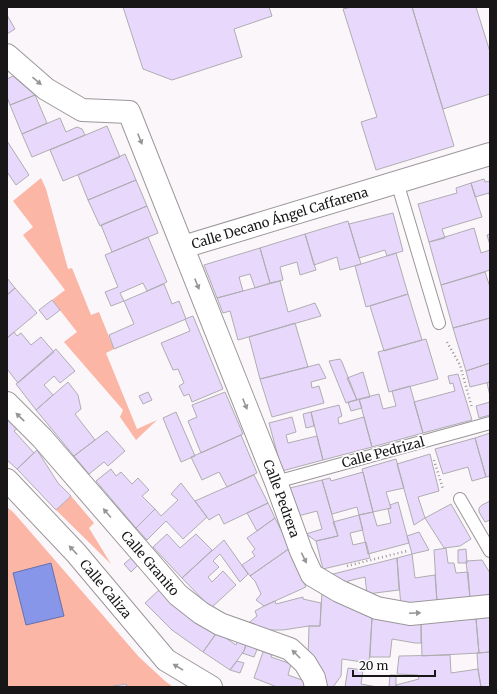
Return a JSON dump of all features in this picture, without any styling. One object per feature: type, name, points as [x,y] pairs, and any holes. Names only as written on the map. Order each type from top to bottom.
[{"type":"street","name":"Calle Decano Ángel Caffarena","points":[[7,55],[46,89],[82,110],[129,112],[183,247],[490,154]]},
{"type":"street","name":"Calle Pedrera","points":[[183,247],[276,482],[301,551],[312,575]]},
{"type":"street","name":"Calle Granito","points":[[7,403],[42,438],[178,595],[201,613],[220,624],[290,649],[305,663],[314,678],[316,687]]},
{"type":"street","name":"Calle Caliza","points":[[7,480],[76,553],[166,660],[211,687]]},
{"type":"street","points":[[312,575],[339,591],[378,608],[410,614],[490,606]]},
{"type":"lane","points":[[397,182],[439,323]]},
{"type":"lane","name":"Calle Pedrizal","points":[[276,482],[490,423]]},
{"type":"lane","points":[[460,499],[490,551]]},
{"type":"path","points":[[446,341],[460,365],[478,427]]},
{"type":"path","points":[[428,440],[443,490],[460,499]]},
{"type":"path","points":[[312,575],[407,550]]},
{"type":"shaded area","points":[[41,178],[46,189],[68,269],[72,268],[91,315],[99,312],[114,349],[106,353],[137,429],[157,420],[136,440],[120,417],[123,410],[64,342],[77,332],[52,300],[65,290],[23,235],[33,227],[13,201]]},
{"type":"shaded area","points":[[71,496],[94,523],[89,528],[111,564],[56,510]]},
{"type":"shaded area","points":[[7,507],[14,513],[139,657],[173,687],[127,687],[126,684],[108,687],[7,687]]},
{"type":"water","points":[[51,563],[64,616],[26,625],[13,573]]},
{"type":"building","points":[[123,7],[269,7],[272,16],[234,29],[242,57],[172,80],[143,69]]},
{"type":"building","points":[[352,7],[412,7],[454,146],[376,170],[361,122],[377,117],[343,9]]},
{"type":"building","points":[[412,7],[476,7],[490,52],[490,94],[443,109]]},
{"type":"building","points":[[7,15],[15,29],[7,34]]},
{"type":"building","points":[[13,76],[35,95],[10,105],[7,97],[7,79]]},
{"type":"building","points":[[35,95],[47,123],[22,134],[10,105]]},
{"type":"building","points":[[60,118],[66,132],[77,127],[82,129],[85,135],[32,157],[22,134]]},
{"type":"building","points":[[107,126],[120,157],[63,181],[50,150]]},
{"type":"building","points":[[7,141],[29,175],[16,185],[7,172]]},
{"type":"building","points":[[125,154],[136,180],[88,200],[78,175]]},
{"type":"building","points":[[484,179],[485,182],[490,181],[490,198],[489,193],[475,197],[471,183]]},
{"type":"building","points":[[136,180],[147,206],[100,226],[88,200]]},
{"type":"building","points":[[471,183],[482,217],[442,229],[445,238],[429,242],[418,204],[457,193],[456,188]]},
{"type":"building","points":[[147,206],[158,233],[112,252],[101,225]]},
{"type":"building","points":[[393,213],[403,251],[387,256],[385,250],[359,258],[349,224]]},
{"type":"building","points":[[348,221],[361,264],[340,270],[337,257],[314,265],[305,234]]},
{"type":"building","points":[[474,228],[481,253],[490,250],[490,270],[441,285],[429,242]]},
{"type":"building","points":[[305,234],[316,270],[300,275],[297,262],[280,267],[283,280],[270,283],[260,248]]},
{"type":"building","points":[[490,234],[490,245],[487,235]]},
{"type":"building","points":[[148,237],[167,282],[147,291],[143,283],[120,293],[124,301],[111,306],[105,292],[118,287],[105,255]]},
{"type":"building","points":[[260,248],[270,283],[255,288],[250,274],[239,277],[243,291],[217,298],[204,265]]},
{"type":"building","points":[[396,253],[408,294],[366,307],[355,266]]},
{"type":"building","points":[[485,272],[490,287],[490,318],[453,328],[441,285]]},
{"type":"building","points":[[7,278],[15,288],[7,295]]},
{"type":"building","points":[[280,281],[288,312],[315,303],[321,316],[238,340],[230,311],[223,313],[217,298]]},
{"type":"building","points":[[164,284],[172,304],[179,301],[186,319],[114,349],[109,335],[134,324],[124,301]]},
{"type":"building","points":[[15,288],[37,313],[7,338],[7,295]]},
{"type":"building","points":[[408,294],[422,340],[384,351],[370,306]]},
{"type":"building","points":[[52,300],[60,310],[47,320],[39,310]]},
{"type":"building","points":[[193,316],[223,389],[192,402],[189,394],[184,396],[179,386],[184,383],[178,369],[173,370],[161,343],[190,331],[185,319]]},
{"type":"building","points":[[490,318],[490,363],[466,371],[453,328]]},
{"type":"building","points":[[295,323],[308,367],[260,379],[249,337]]},
{"type":"building","points":[[14,332],[17,336],[21,333],[31,345],[41,337],[54,352],[18,383],[7,369],[7,338]]},
{"type":"building","points":[[426,339],[438,379],[389,392],[378,352]]},
{"type":"building","points":[[56,349],[75,371],[60,383],[54,376],[44,385],[53,395],[36,410],[16,384]]},
{"type":"building","points":[[340,359],[357,400],[346,403],[329,361]]},
{"type":"building","points":[[490,363],[490,382],[470,387],[466,371]]},
{"type":"building","points":[[319,364],[326,378],[311,382],[312,388],[319,386],[324,403],[272,417],[260,379]]},
{"type":"building","points":[[363,372],[370,397],[357,400],[347,378]]},
{"type":"building","points":[[458,374],[472,420],[423,433],[414,402],[455,391],[453,383],[450,384],[448,376]]},
{"type":"building","points":[[68,382],[78,395],[81,409],[75,414],[95,440],[74,456],[36,410]]},
{"type":"building","points":[[490,382],[490,396],[487,383]]},
{"type":"building","points":[[410,386],[423,433],[372,447],[359,399],[379,394],[383,409],[396,406],[392,391]]},
{"type":"building","points":[[148,392],[152,400],[143,404],[139,396]]},
{"type":"building","points":[[225,392],[243,434],[201,453],[188,421],[197,417],[192,405]]},
{"type":"building","points":[[359,399],[362,408],[351,411],[348,402]]},
{"type":"building","points":[[490,402],[490,415],[479,418],[476,406]]},
{"type":"building","points":[[339,405],[342,416],[338,418],[339,424],[364,417],[372,447],[323,460],[311,412]]},
{"type":"building","points":[[176,412],[195,456],[181,462],[163,418]]},
{"type":"building","points":[[311,412],[314,426],[306,428],[303,414]]},
{"type":"building","points":[[7,417],[18,428],[14,431],[34,453],[17,469],[7,460]]},
{"type":"building","points":[[292,417],[296,432],[286,435],[288,443],[317,436],[323,460],[282,471],[269,423]]},
{"type":"building","points":[[107,431],[125,451],[108,466],[104,462],[89,474],[74,456]]},
{"type":"building","points":[[490,433],[490,476],[486,477],[475,438]]},
{"type":"building","points":[[241,435],[257,473],[227,487],[219,472],[202,480],[191,457]]},
{"type":"building","points":[[475,438],[486,477],[472,481],[468,467],[443,474],[435,449]]},
{"type":"building","points":[[37,450],[58,483],[71,496],[56,510],[17,469]]},
{"type":"building","points":[[430,454],[439,491],[418,497],[425,518],[414,525],[397,464]]},
{"type":"building","points":[[396,459],[404,488],[386,492],[391,508],[373,512],[362,469]]},
{"type":"building","points":[[111,469],[116,476],[121,472],[132,484],[138,478],[149,490],[142,496],[155,509],[136,528],[96,481]]},
{"type":"building","points":[[363,472],[373,512],[359,515],[357,507],[332,514],[322,480],[330,478],[331,481]]},
{"type":"building","points":[[254,475],[268,503],[224,524],[219,514],[209,520],[195,501]]},
{"type":"building","points":[[322,480],[338,536],[316,541],[306,534],[322,529],[317,511],[298,516],[290,488]]},
{"type":"building","points":[[181,483],[207,517],[183,539],[166,521],[147,540],[136,528],[155,509],[161,516],[178,500],[171,494]]},
{"type":"building","points":[[490,501],[490,520],[485,522],[479,512],[479,508]]},
{"type":"building","points":[[398,502],[409,543],[368,554],[359,515],[373,512],[377,526],[391,523],[388,509],[391,508],[390,505]]},
{"type":"building","points":[[268,503],[275,518],[257,531],[247,513]]},
{"type":"building","points":[[451,504],[471,539],[460,546],[444,548],[425,518]]},
{"type":"building","points":[[359,515],[363,530],[350,533],[353,545],[366,542],[370,558],[323,569],[316,541],[338,536],[333,522]]},
{"type":"building","points":[[275,518],[290,548],[250,576],[242,565],[255,556],[252,552],[255,549],[247,538]]},
{"type":"building","points":[[419,532],[429,550],[412,554],[407,536]]},
{"type":"building","points":[[167,534],[180,548],[196,534],[212,550],[182,578],[153,547]]},
{"type":"building","points":[[224,540],[248,574],[240,582],[220,554],[213,561],[219,567],[208,577],[212,582],[223,571],[236,585],[211,608],[182,578]]},
{"type":"building","points":[[290,548],[306,587],[264,606],[256,600],[261,594],[255,581],[250,576]]},
{"type":"building","points":[[446,548],[448,563],[454,563],[456,573],[468,572],[470,598],[437,602],[434,550]]},
{"type":"building","points":[[466,549],[467,563],[458,563],[458,550]]},
{"type":"building","points":[[412,554],[415,578],[435,575],[437,602],[401,607],[397,558]]},
{"type":"building","points":[[131,558],[138,565],[131,572],[124,564]]},
{"type":"building","points":[[397,558],[399,590],[367,594],[365,577],[348,581],[349,587],[332,581],[333,574]]},
{"type":"building","points":[[482,560],[490,573],[490,595],[470,598],[466,561]]},
{"type":"building","points":[[160,589],[216,634],[203,652],[172,630],[145,603]]},
{"type":"building","points":[[322,592],[372,618],[369,663],[342,659],[341,676],[333,687],[326,687],[308,659],[309,626],[320,626]]},
{"type":"building","points":[[303,597],[303,599],[321,603],[320,626],[283,630],[260,630],[245,626],[257,616],[255,611],[264,606],[275,601],[276,604]]},
{"type":"building","points":[[490,617],[490,652],[479,653],[476,619]]},
{"type":"building","points":[[372,618],[415,623],[421,622],[421,643],[392,639],[390,657],[370,657]]},
{"type":"building","points":[[476,619],[479,653],[422,656],[421,622]]},
{"type":"building","points":[[217,632],[236,645],[238,640],[246,644],[244,651],[230,670],[203,652]]},
{"type":"building","points":[[246,644],[258,647],[254,657],[242,653]]},
{"type":"building","points":[[264,649],[273,652],[271,657],[291,664],[288,675],[305,681],[303,687],[277,687],[254,678]]},
{"type":"building","points":[[490,652],[490,687],[481,687],[477,653]]},
{"type":"building","points":[[450,655],[451,673],[478,669],[481,687],[396,687],[396,685],[419,679],[418,675],[397,674],[399,656]]},
{"type":"building","points":[[237,661],[244,663],[240,673],[230,670]]},
{"type":"building","points":[[348,668],[363,670],[361,684],[377,687],[345,687]]},
{"type":"building","points":[[390,675],[396,675],[396,687],[389,687]]},
{"type":"building","points":[[126,684],[127,687],[108,687]]}]
